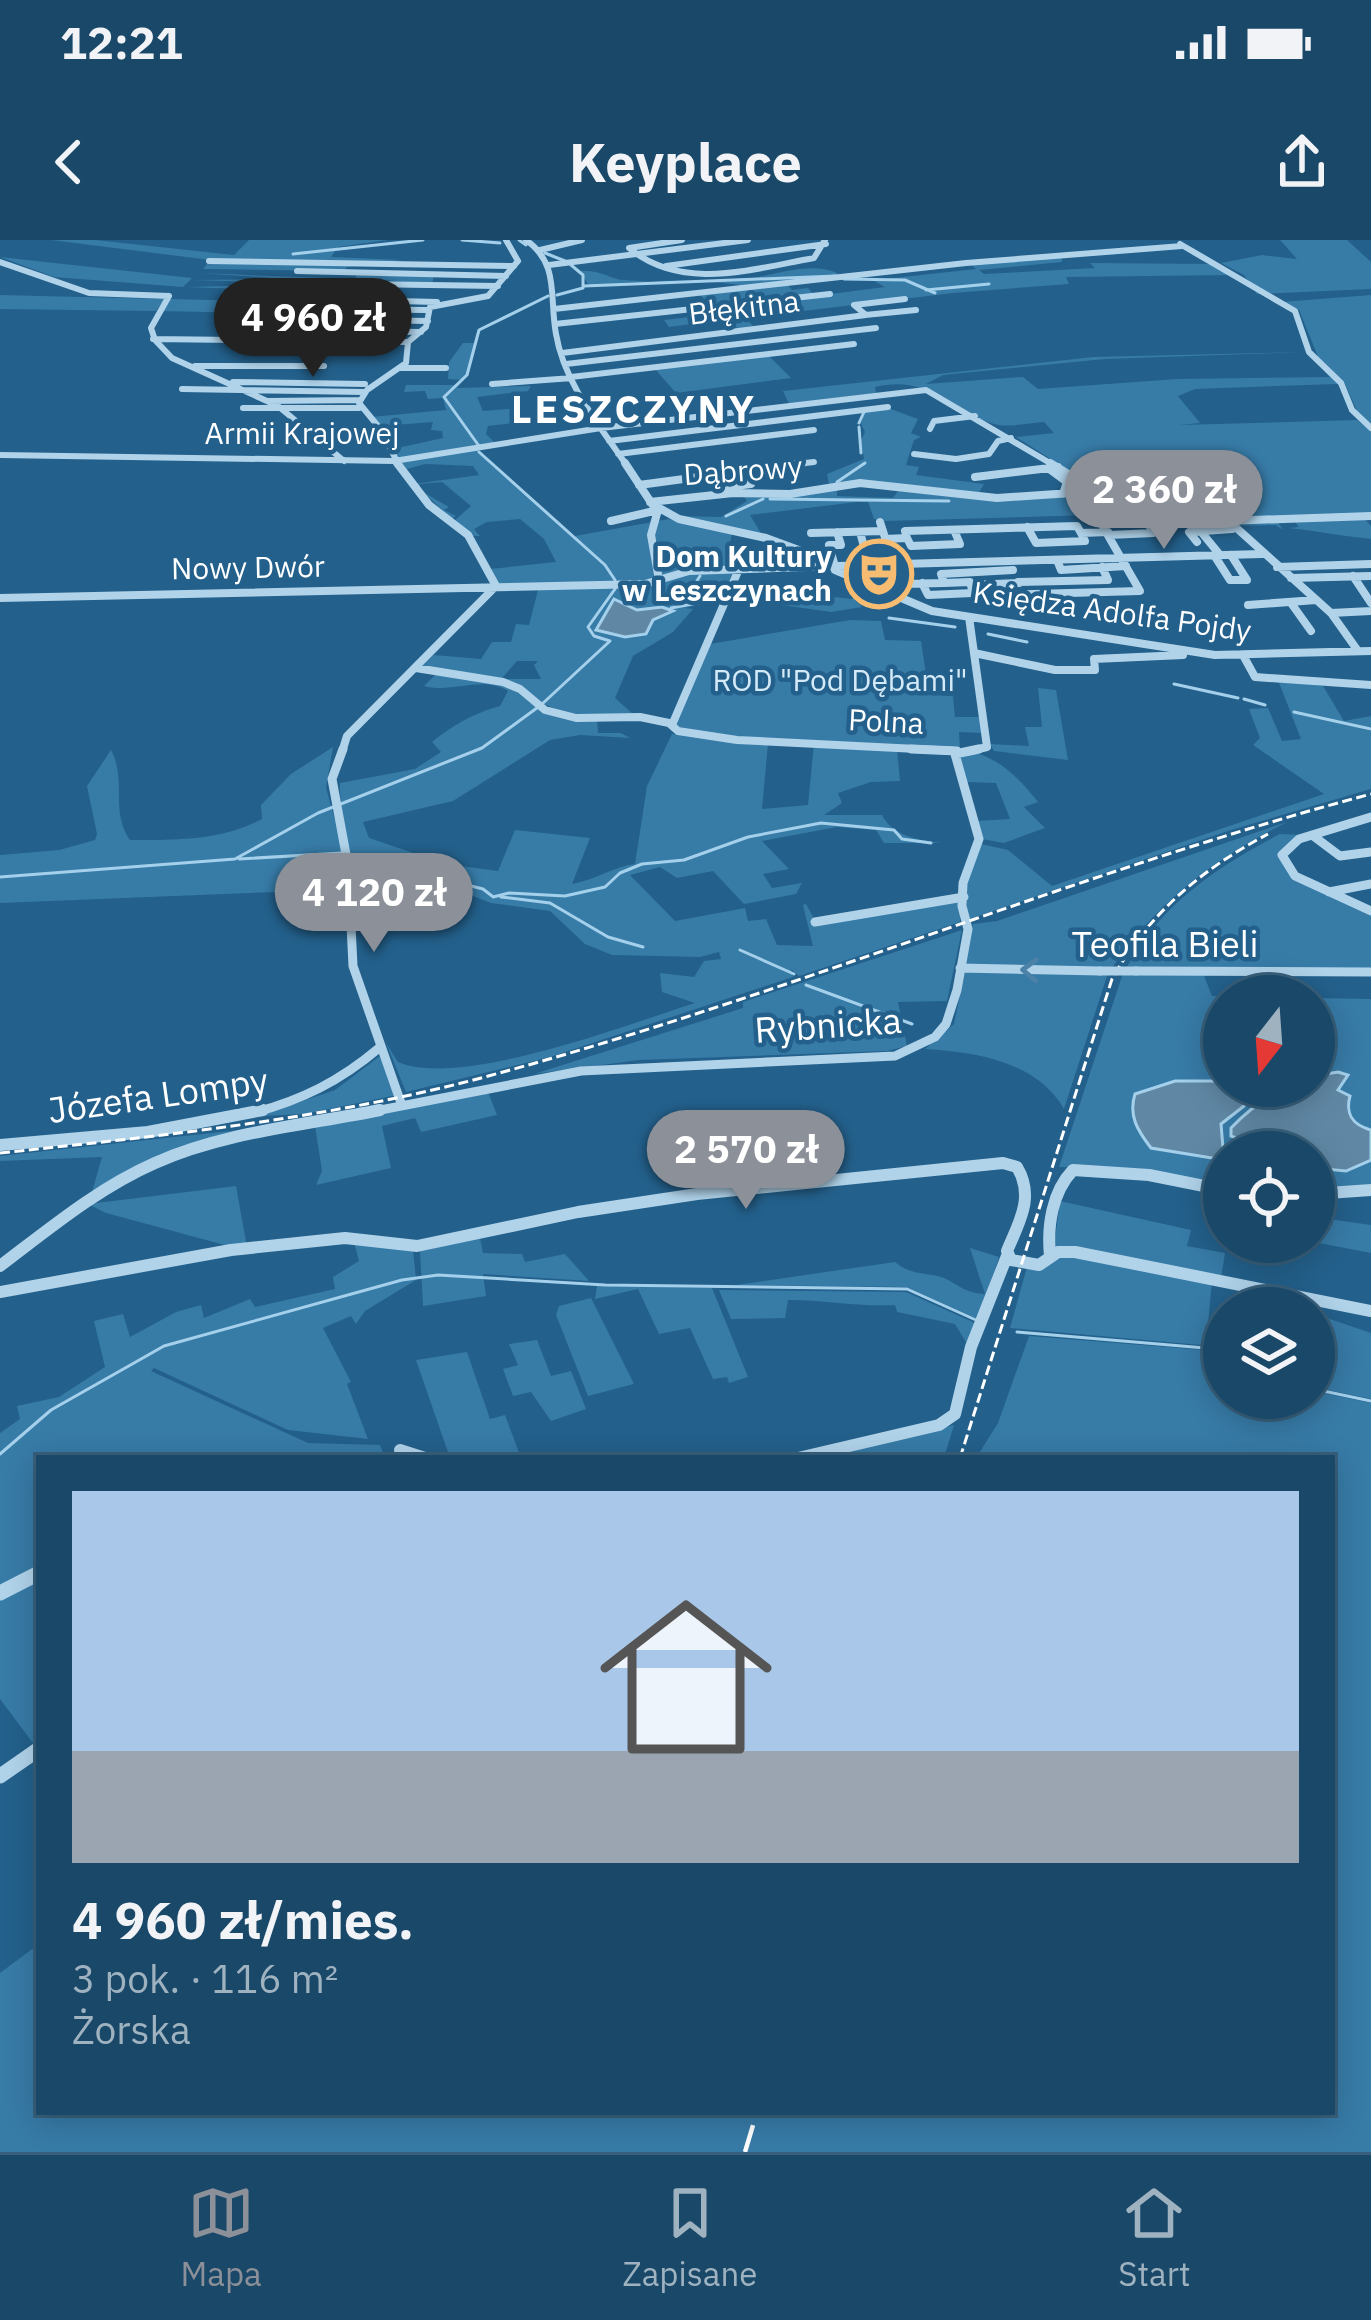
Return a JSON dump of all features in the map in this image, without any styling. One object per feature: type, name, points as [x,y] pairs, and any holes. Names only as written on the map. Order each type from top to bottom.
[{"type":"street","points":[[506,240],[516,264]]},
{"type":"street","name":"Księdza Adolfa Pojdy","points":[[526,240],[549,265],[555,324],[572,377],[609,441],[658,510],[684,521],[750,534],[852,572],[900,600],[969,617],[1244,657],[1371,651]]},
{"type":"street","points":[[540,250],[582,240]]},
{"type":"street","points":[[682,240],[629,248],[651,268],[706,274],[814,258],[825,242]]},
{"type":"street","points":[[549,265],[750,240],[784,262]]},
{"type":"street","points":[[1170,240],[1242,278],[1251,291],[1295,311],[1309,352],[1341,383],[1352,410],[1371,428]]},
{"type":"street","points":[[651,268],[825,242]]},
{"type":"street","points":[[554,309],[966,262],[1182,245]]},
{"type":"street","points":[[342,257],[516,264]]},
{"type":"street","points":[[208,260],[516,264]]},
{"type":"street","points":[[0,262],[89,293],[169,296],[151,328],[153,339],[187,366],[231,382],[280,409],[302,424],[320,447],[346,462]]},
{"type":"street","points":[[358,300],[440,302],[485,297],[516,264]]},
{"type":"street","points":[[297,271],[506,276]]},
{"type":"street","points":[[360,284],[498,286]]},
{"type":"street","points":[[555,324],[830,293]]},
{"type":"street","name":"Błękitna","points":[[865,315],[854,305],[905,299]]},
{"type":"street","points":[[311,309],[428,310],[440,302]]},
{"type":"street","points":[[153,339],[410,340],[421,332],[428,310]]},
{"type":"street","points":[[865,315],[916,310]]},
{"type":"street","name":"Błękitna","points":[[562,353],[865,315]]},
{"type":"street","points":[[308,319],[428,320]]},
{"type":"street","points":[[566,364],[876,328]]},
{"type":"street","points":[[284,330],[421,332]]},
{"type":"street","points":[[325,337],[410,340]]},
{"type":"street","points":[[359,404],[364,392],[406,361],[410,340]]},
{"type":"street","points":[[492,384],[854,344]]},
{"type":"street","points":[[187,366],[324,366]]},
{"type":"street","points":[[398,368],[446,368]]},
{"type":"street","points":[[231,382],[374,385]]},
{"type":"street","points":[[182,389],[364,392]]},
{"type":"street","name":"Armii Krajowej","points":[[0,455],[394,461],[601,428],[923,389],[975,416]]},
{"type":"street","points":[[267,401],[359,404],[382,431],[394,461],[429,506],[468,535],[496,586]]},
{"type":"street","points":[[243,408],[359,404]]},
{"type":"street","points":[[609,441],[888,407]]},
{"type":"street","points":[[930,429],[934,422],[975,416],[1085,492],[1140,591],[997,596]]},
{"type":"street","points":[[618,454],[814,430]]},
{"type":"street","points":[[914,454],[956,459],[989,454],[998,441],[1011,438]]},
{"type":"street","points":[[639,485],[814,462]]},
{"type":"street","points":[[980,497],[987,483],[976,477],[1000,468],[1053,468],[1067,482],[1063,494]]},
{"type":"street","name":"Dąbrowy","points":[[648,499],[860,483],[980,497],[1085,492]]},
{"type":"street","points":[[648,499],[752,484]]},
{"type":"street","points":[[1192,488],[1223,521],[1331,613],[1358,651]]},
{"type":"street","points":[[611,521],[658,510],[651,535],[659,580]]},
{"type":"street","points":[[1099,515],[1212,510]]},
{"type":"street","points":[[1185,512],[1204,532],[1230,580],[1247,580],[1231,555]]},
{"type":"street","points":[[1081,533],[1153,533],[1143,514]]},
{"type":"street","points":[[1123,515],[1140,546]]},
{"type":"street","points":[[1223,521],[1369,516]]},
{"type":"street","points":[[954,530],[960,544],[910,546],[905,530],[954,530],[1028,527],[1077,526],[1085,541],[1036,543],[1028,527]]},
{"type":"street","points":[[1197,542],[1189,532],[1232,529]]},
{"type":"street","points":[[811,533],[883,530],[907,538]]},
{"type":"street","points":[[883,530],[900,584],[900,600]]},
{"type":"street","points":[[826,565],[830,545],[841,545],[837,532]]},
{"type":"street","points":[[860,532],[866,554],[890,553]]},
{"type":"street","points":[[944,583],[941,574],[1057,560],[1124,562],[1262,554]]},
{"type":"street","points":[[1057,560],[1061,570],[1124,562]]},
{"type":"street","points":[[1277,567],[1371,564]]},
{"type":"street","points":[[400,1103],[351,956],[346,854],[332,779],[344,739],[496,586],[645,584],[670,573],[826,565],[1011,566]]},
{"type":"street","points":[[852,572],[869,565]]},
{"type":"street","points":[[1011,566],[1024,594]]},
{"type":"street","points":[[900,584],[1108,580],[1102,567]]},
{"type":"street","points":[[672,725],[739,569]]},
{"type":"street","points":[[1331,613],[1371,607],[1353,576]]},
{"type":"street","points":[[1291,578],[1371,576]]},
{"type":"street","points":[[922,583],[928,596],[973,593],[971,585]]},
{"type":"street","name":"Nowy Dwór","points":[[0,598],[496,586]]},
{"type":"street","points":[[1248,605],[1316,600]]},
{"type":"street","points":[[1291,603],[1311,631]]},
{"type":"street","points":[[957,751],[987,747],[969,617]]},
{"type":"street","points":[[974,653],[1055,670],[1095,670],[1094,659],[1198,652]]},
{"type":"street","points":[[1244,657],[1255,677],[1371,685]]},
{"type":"street","name":"Polna","points":[[416,668],[503,682],[540,706],[576,718],[634,716],[672,725],[678,731],[737,740],[957,751]]},
{"type":"street","name":"Rybnicka","points":[[0,1266],[91,1195],[178,1154],[400,1103],[617,1067],[909,1053],[923,1048],[950,1020],[968,929],[963,918],[964,867],[979,836],[957,751]]},
{"type":"street","points":[[1371,817],[1292,843],[1282,857],[1292,874],[1371,911]]},
{"type":"street","points":[[1312,835],[1338,855],[1371,852]]},
{"type":"street","points":[[1329,892],[1371,884]]},
{"type":"street","points":[[815,922],[964,897]]},
{"type":"street","name":"Teofila Bieli","points":[[960,968],[1371,972]]},
{"type":"street","name":"Józefa Lompy","points":[[0,1145],[263,1112],[333,1087],[379,1048]]},
{"type":"street","points":[[0,1292],[231,1250],[345,1238],[390,1246],[440,1243],[578,1212],[697,1195],[1004,1163],[1017,1167],[1027,1181],[1026,1204],[1009,1258],[970,1347],[955,1414],[939,1425],[811,1455]]},
{"type":"street","points":[[1050,1256],[1048,1244],[1060,1185],[1073,1170],[1117,1171],[1203,1186]]},
{"type":"street","points":[[1335,1193],[1371,1190]]},
{"type":"street","points":[[1009,1258],[1039,1264],[1050,1256],[1075,1252],[1371,1311]]},
{"type":"street","points":[[400,1450],[416,1455]]},
{"type":"street","points":[[0,1593],[36,1575]]},
{"type":"street","points":[[0,1776],[36,1751]]},
{"type":"green space","points":[[51,240],[234,255],[249,240],[388,240],[338,247],[331,257],[402,260],[344,271],[203,269],[210,260]]},
{"type":"green space","points":[[1280,240],[1347,240],[1371,262],[1371,289],[1257,294],[1244,275],[1221,263],[1262,255],[1297,259]]},
{"type":"green space","points":[[1061,256],[1062,262],[979,270],[984,274],[1095,268],[1090,263],[1215,264],[1234,275],[1066,277],[1069,284],[746,318],[753,326],[738,329],[730,319],[669,327],[664,320],[782,303],[781,299],[699,308],[693,302],[705,300],[699,294],[750,287],[700,281],[806,269],[842,276],[786,283],[792,290],[808,288],[815,296],[885,287],[874,281],[884,279],[976,269],[970,263]]},
{"type":"green space","points":[[0,257],[192,278],[183,287],[54,277]]},
{"type":"green space","points":[[580,271],[624,280],[650,281],[589,286]]},
{"type":"green space","points":[[199,273],[354,279],[359,273],[434,275],[432,285],[382,280],[333,283],[326,292],[186,287],[312,284],[193,280],[287,279]]},
{"type":"green space","points":[[0,295],[165,299],[156,311],[0,309]]},
{"type":"green space","points":[[1371,295],[1371,426],[1357,411],[1345,384],[1319,359],[1299,310],[1281,302]]},
{"type":"green space","points":[[168,299],[305,302],[303,306],[309,308],[308,314],[160,311]]},
{"type":"green space","points":[[463,343],[476,343],[476,347],[465,379],[457,388],[531,386],[528,391],[477,397],[483,411],[520,408],[525,422],[488,426],[486,434],[495,443],[396,459],[393,449],[443,438],[442,431],[431,430],[433,422],[381,426],[371,417],[446,410],[443,398],[428,399],[425,391],[404,392],[406,385],[456,385],[461,380],[448,379],[449,362]]},
{"type":"green space","points":[[1306,352],[1105,359],[943,375],[926,384],[1023,377],[1038,389],[1177,379],[1334,377],[1337,384],[1195,389],[1178,396],[1200,423],[1179,425],[1357,420],[1371,431],[1371,516],[1363,517],[1371,526],[1371,539],[1289,528],[1299,527],[1295,522],[1277,521],[1283,530],[1276,525],[1238,526],[1234,523],[1242,519],[1200,470],[1178,472],[1190,489],[1128,492],[1141,512],[1102,513],[1082,479],[1016,437],[1054,433],[1044,422],[994,424],[910,385],[789,404],[783,391],[1093,357]]},
{"type":"green space","points":[[767,354],[791,378],[676,393],[654,368]]},
{"type":"green space","points":[[888,408],[918,419],[911,433],[921,437],[914,440],[906,465],[919,467],[916,475],[984,484],[977,496],[861,481],[837,488],[837,496],[893,498],[900,488],[980,498],[1078,495],[1091,515],[885,521],[874,519],[868,502],[857,502],[750,515],[762,535],[677,516],[721,517],[747,501],[741,493],[830,489],[827,474],[864,459],[861,424],[865,411]]},
{"type":"green space","points":[[478,449],[578,542],[575,536],[669,519],[732,533],[730,544],[754,549],[755,555],[738,555],[740,562],[804,565],[740,564],[726,597],[685,608],[693,609],[673,632],[633,656],[615,698],[633,714],[563,712],[502,679],[541,679],[534,665],[538,661],[517,661],[502,678],[421,667],[434,655],[481,659],[492,642],[511,642],[516,624],[529,625],[539,586],[499,585],[490,569],[556,562],[544,539],[520,519],[487,522],[474,529],[480,536],[472,536],[454,521],[471,506],[442,482],[419,484],[421,490],[414,484],[479,475],[473,466],[425,464],[404,470],[401,462]]},
{"type":"green space","points":[[423,492],[449,507],[444,510],[456,516],[452,519]]},
{"type":"green space","points":[[735,586],[852,599],[856,589],[865,594],[855,600],[862,607],[831,612],[732,598]]},
{"type":"green space","name":"ROD \"Pod Dębami\"","points":[[850,620],[881,621],[885,640],[921,641],[929,695],[953,696],[955,717],[981,717],[983,733],[959,732],[960,749],[736,738],[675,726],[710,644]]},
{"type":"green space","points":[[439,671],[512,687],[544,711],[597,720],[598,733],[630,738],[580,735],[550,740],[453,801],[363,822],[369,838],[446,864],[498,871],[515,830],[590,838],[572,884],[635,864],[647,786],[672,734],[768,744],[762,809],[808,805],[814,744],[897,748],[900,781],[871,782],[838,793],[842,803],[824,815],[882,815],[899,832],[941,843],[884,843],[876,830],[837,827],[762,841],[789,869],[763,874],[772,888],[802,883],[796,894],[744,904],[713,871],[677,878],[660,867],[630,875],[675,921],[745,908],[748,921],[766,919],[777,945],[813,946],[806,904],[816,922],[960,899],[960,922],[799,976],[791,969],[793,977],[550,1057],[406,1092],[386,1043],[398,1062],[426,1068],[501,1061],[545,1050],[695,1003],[662,992],[660,973],[694,977],[704,961],[721,959],[719,952],[700,957],[612,955],[585,944],[550,911],[491,903],[450,887],[367,870],[357,870],[355,876],[340,783],[415,769],[441,752],[432,742],[464,720],[500,706],[508,691],[477,684],[424,686]]},
{"type":"green space","points":[[1278,680],[1323,686],[1344,721],[1371,716],[1371,728],[1322,718],[1371,731],[1371,789],[1231,830],[967,920],[967,867],[981,844],[1008,850],[1052,886],[1324,794],[1253,745],[1260,738],[1249,709],[1268,708],[1282,741],[1301,739]]},
{"type":"green space","points":[[1038,688],[1056,690],[1068,760],[994,751],[990,744],[1029,746],[1025,727],[1042,727]]},
{"type":"green space","points":[[333,747],[326,788],[341,841],[348,910],[341,915],[336,868],[275,892],[0,903],[0,855],[59,850],[95,840],[87,786],[111,750],[121,818],[130,840],[164,840],[214,835],[262,819],[261,805],[291,774]]},
{"type":"green space","points":[[958,753],[988,757],[1015,776],[1038,802],[1024,807],[1045,828],[1004,843],[982,839],[976,821],[1010,819],[996,783],[966,782]]},
{"type":"green space","points":[[1287,822],[1189,884],[1148,922],[1112,968],[964,965],[973,924],[997,921]]},
{"type":"green space","points":[[1280,834],[1302,835],[1280,851],[1290,875],[1371,913],[1371,969],[1126,969],[1155,925],[1192,890]]},
{"type":"green space","points":[[962,930],[947,1001],[898,1002],[907,1046],[887,1051],[639,1060],[534,1074],[743,1008],[743,1002]]},
{"type":"green space","points":[[965,971],[1108,973],[1064,1109],[1038,1080],[1004,1062],[925,1049],[954,1024]]},
{"type":"green space","points":[[1123,973],[1203,973],[1203,1107],[1335,1107],[1335,998],[1371,999],[1371,1187],[1335,1190],[1335,1131],[1203,1131],[1203,1183],[1127,1169],[1059,1167]]},
{"type":"green space","points":[[380,1056],[397,1095],[305,1114],[259,1116],[335,1090]]},
{"type":"green space","points":[[488,1092],[497,1115],[421,1132],[415,1118],[382,1126],[391,1168],[316,1185],[322,1171],[315,1126]]},
{"type":"green space","points":[[242,1132],[92,1192],[102,1157],[0,1161],[0,1156]]},
{"type":"green space","points":[[236,1186],[247,1247],[106,1213],[88,1204]]},
{"type":"green space","points":[[1060,1201],[1191,1230],[1187,1246],[1203,1249],[1203,1263],[1223,1263],[1221,1278],[1054,1247]]},
{"type":"green space","points":[[1335,1220],[1371,1225],[1371,1253],[1335,1246]]},
{"type":"green space","points":[[480,1238],[483,1253],[522,1254],[525,1262],[565,1254],[589,1281],[483,1274],[486,1296],[423,1306],[420,1251]]},
{"type":"green space","points":[[354,1242],[413,1249],[416,1280],[365,1311],[356,1324],[351,1316],[323,1328],[351,1382],[347,1384],[368,1439],[288,1430],[154,1368],[151,1371],[308,1443],[380,1445],[384,1455],[36,1455],[36,1567],[0,1586],[0,1433],[20,1419],[17,1406],[59,1397],[105,1367],[94,1321],[123,1314],[130,1337],[176,1312],[201,1305],[204,1318],[250,1299],[255,1307],[335,1289],[333,1277],[359,1261]]},
{"type":"green space","points":[[970,1248],[999,1257],[978,1319],[906,1287],[736,1285],[895,1262],[985,1294]]},
{"type":"green space","points":[[1062,1255],[1212,1281],[1211,1287],[1203,1287],[1203,1346],[1010,1328],[1027,1267]]},
{"type":"green space","points":[[597,1286],[712,1288],[748,1377],[729,1383],[727,1377],[713,1379],[690,1328],[659,1334],[638,1289],[595,1299]]},
{"type":"green space","points":[[719,1290],[906,1292],[975,1323],[967,1344],[955,1324],[897,1312],[895,1305],[788,1300],[785,1318],[731,1319]]},
{"type":"green space","points":[[591,1298],[634,1384],[588,1396],[556,1315],[559,1306]]},
{"type":"green space","points":[[1335,1321],[1371,1333],[1371,1399],[1335,1391]]},
{"type":"green space","points":[[1029,1336],[1203,1350],[1203,1419],[1335,1419],[1335,1395],[1371,1403],[1371,2152],[0,2152],[0,1973],[36,1946],[36,2115],[1335,2115],[1335,1455],[978,1455],[998,1423]]},
{"type":"green space","points":[[537,1340],[551,1376],[571,1371],[586,1409],[551,1421],[531,1392],[513,1396],[503,1369],[518,1365],[509,1344]]},
{"type":"green space","points":[[467,1352],[490,1419],[505,1415],[520,1455],[449,1455],[416,1360]]},
{"type":"green space","points":[[954,1425],[945,1455],[828,1455]]},
{"type":"green space","points":[[36,1577],[36,1747],[0,1699],[0,1595]]},
{"type":"shaded area","points":[[614,599],[637,610],[662,607],[673,611],[653,620],[646,634],[625,637],[596,630]]},
{"type":"shaded area","points":[[1335,1072],[1348,1075],[1338,1090],[1350,1096],[1352,1118],[1371,1130],[1371,1160],[1346,1171],[1335,1170],[1335,1131],[1231,1131],[1255,1107],[1335,1107]]},
{"type":"shaded area","points":[[1175,1081],[1203,1081],[1203,1107],[1243,1107],[1221,1124],[1222,1131],[1203,1131],[1203,1157],[1151,1148],[1134,1116],[1135,1094]]},
{"type":"waterway","points":[[293,254],[423,240]]},
{"type":"waterway","points":[[462,240],[500,243]]},
{"type":"waterway","points":[[519,240],[526,245]]},
{"type":"waterway","points":[[545,253],[565,261]]},
{"type":"waterway","points":[[557,295],[583,288],[583,275],[571,265]]},
{"type":"waterway","points":[[584,286],[835,276]]},
{"type":"waterway","points":[[844,279],[905,280],[928,290]]},
{"type":"waterway","points":[[928,290],[989,284]]},
{"type":"waterway","points":[[928,290],[935,293]]},
{"type":"waterway","points":[[479,446],[444,397],[467,375],[479,330],[548,296]]},
{"type":"waterway","points":[[859,423],[864,412]]},
{"type":"waterway","points":[[859,427],[861,453]]},
{"type":"waterway","points":[[479,452],[605,565],[615,580]]},
{"type":"waterway","points":[[837,482],[865,463]]},
{"type":"waterway","points":[[726,516],[763,499]]},
{"type":"waterway","points":[[770,499],[949,501]]},
{"type":"waterway","points":[[683,603],[700,576]]},
{"type":"waterway","points":[[0,877],[235,859],[318,813],[482,748],[541,705],[610,641],[594,636],[588,627],[615,589]]},
{"type":"waterway","points":[[671,608],[724,598]]},
{"type":"waterway","points":[[889,618],[955,627]]},
{"type":"waterway","points":[[988,634],[1027,642]]},
{"type":"waterway","points":[[1174,684],[1238,698]]},
{"type":"waterway","points":[[1244,699],[1265,705]]},
{"type":"waterway","points":[[1294,712],[1371,729]]},
{"type":"waterway","points":[[493,897],[509,893],[565,896],[605,887],[620,873],[642,864],[684,860],[748,837],[821,823],[894,830],[902,839],[931,843]]},
{"type":"waterway","points":[[239,859],[342,853]]},
{"type":"waterway","points":[[352,856],[483,889],[492,896]]},
{"type":"waterway","points":[[501,897],[550,903],[608,937],[643,947]]},
{"type":"waterway","points":[[740,950],[794,974]]},
{"type":"waterway","points":[[806,985],[912,1024]]},
{"type":"waterway","points":[[0,1454],[51,1410],[164,1346],[402,1280],[438,1275],[605,1285],[907,1289],[976,1320]]},
{"type":"waterway","points":[[1017,1332],[1203,1348]]},
{"type":"waterway","points":[[1335,1393],[1371,1401]]},
{"type":"railway","points":[[0,1153],[316,1113],[503,1072],[721,1006],[1153,859],[1371,794]]},
{"type":"railway","points":[[961,1455],[1112,979],[1143,933],[1179,895],[1268,834]]},
{"type":"railway","points":[[745,2152],[756,2115]]},
{"type":"place","name":"Dom Kultury w Leszczynach","points":[[879,574]]},
{"type":"district","name":"LESZCZYNY","points":[[634,409]]}]
